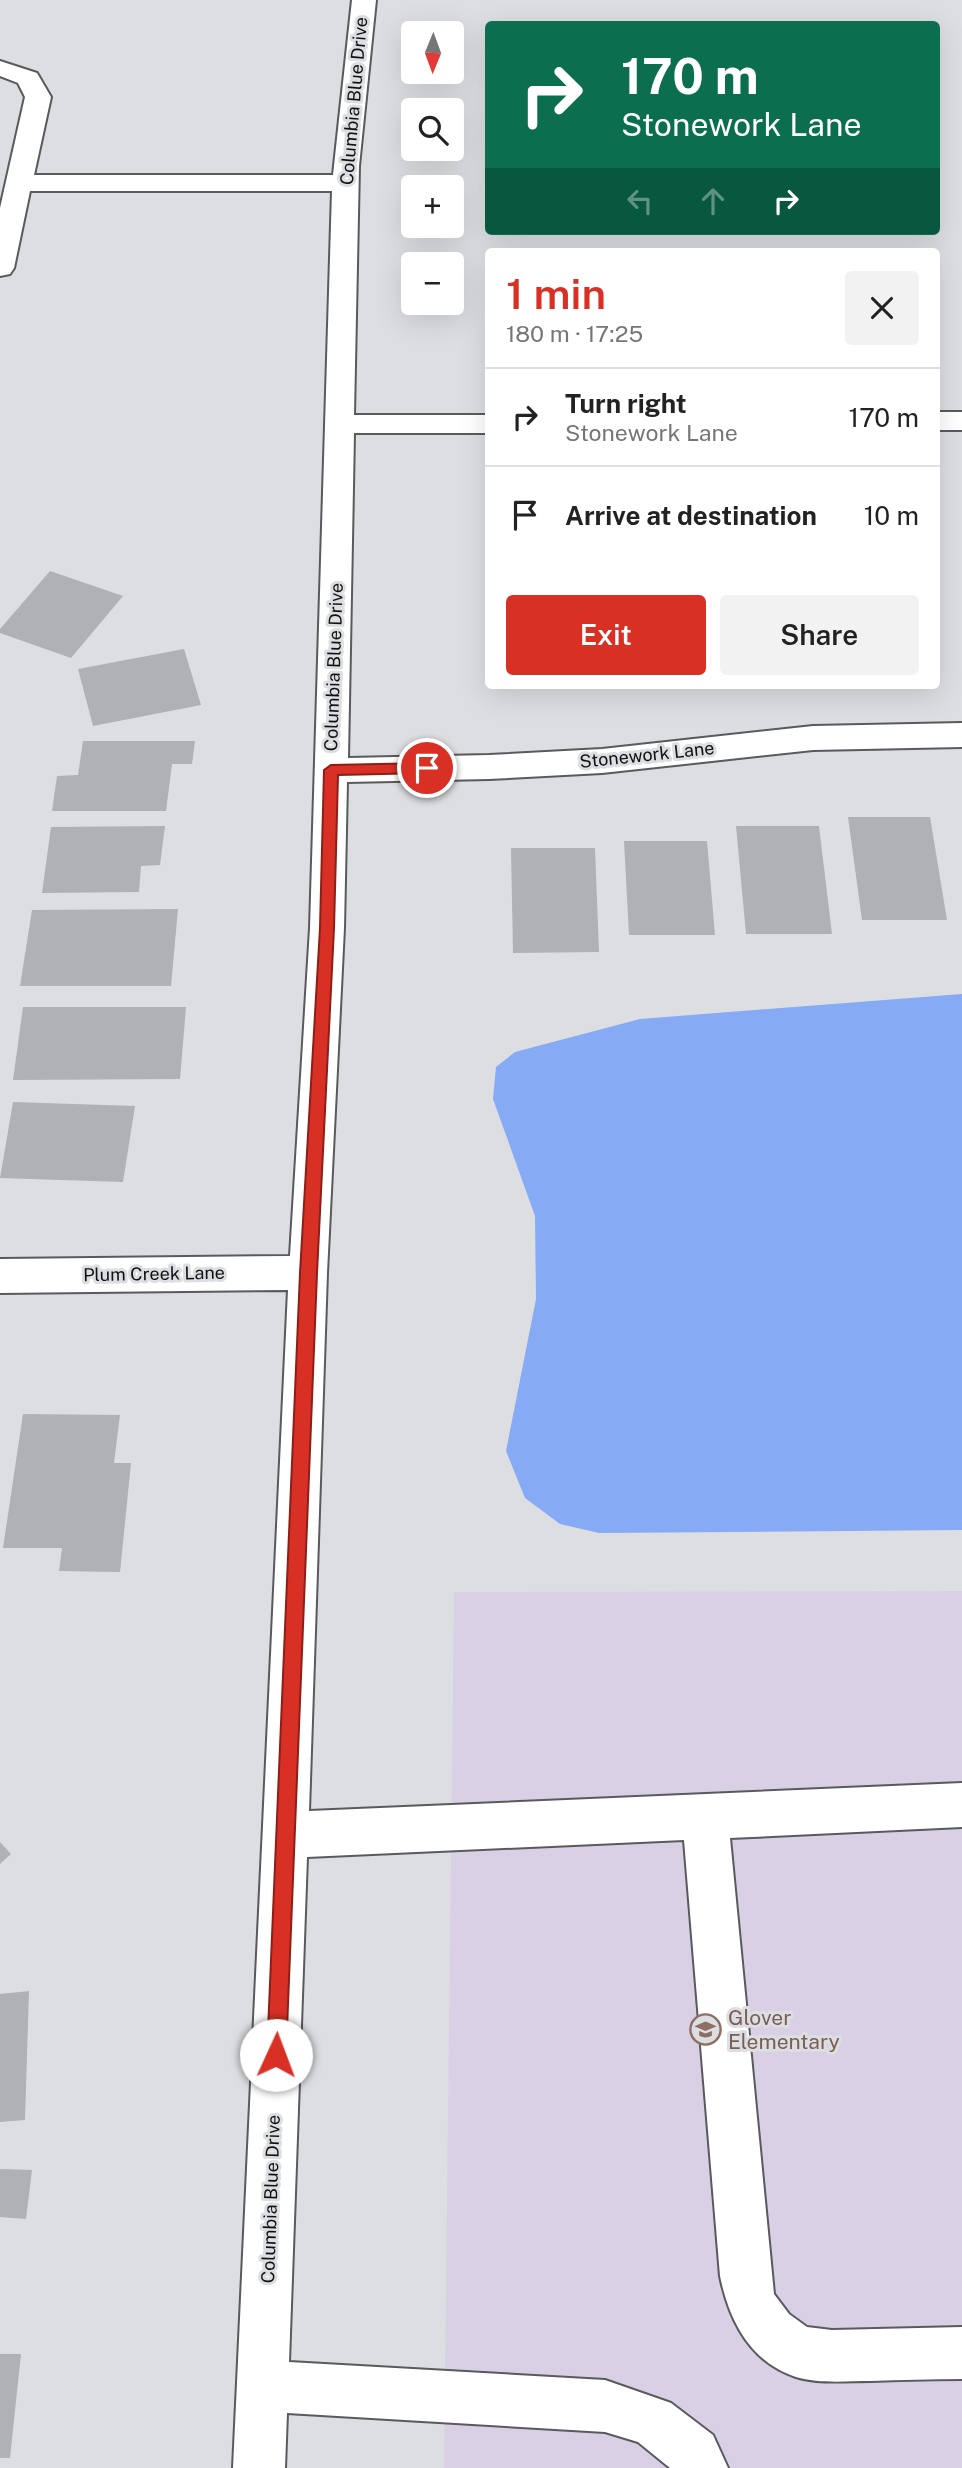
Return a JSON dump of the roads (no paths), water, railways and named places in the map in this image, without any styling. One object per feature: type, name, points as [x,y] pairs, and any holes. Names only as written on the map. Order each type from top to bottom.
[{"type":"street","name":"Columbia Blue Drive","points":[[260,2468],[309,1273],[327,928],[345,183],[364,0]]},
{"type":"street","points":[[0,68],[28,78],[37,97],[0,268]]},
{"type":"street","points":[[20,183],[345,183]]},
{"type":"street","points":[[940,421],[962,421]]},
{"type":"street","points":[[341,424],[485,424]]},
{"type":"street","name":"Stonework Lane","points":[[331,770],[552,764],[813,738],[962,735]]},
{"type":"street","name":"Plum Creek Lane","points":[[0,1276],[309,1273]]},
{"type":"street","points":[[286,1835],[962,1805]]},
{"type":"street","points":[[705,1815],[746,2276],[751,2305],[771,2332],[798,2352],[832,2356],[962,2353]]},
{"type":"street","points":[[263,2386],[605,2406],[653,2421],[694,2454],[702,2468]]},
{"type":"water","points":[[962,994],[962,1530],[599,1533],[560,1524],[525,1498],[506,1451],[536,1299],[535,1216],[493,1099],[496,1067],[515,1052],[640,1019]]},
{"type":"place","name":"Glover Elementary","points":[[705,2030]]}]
